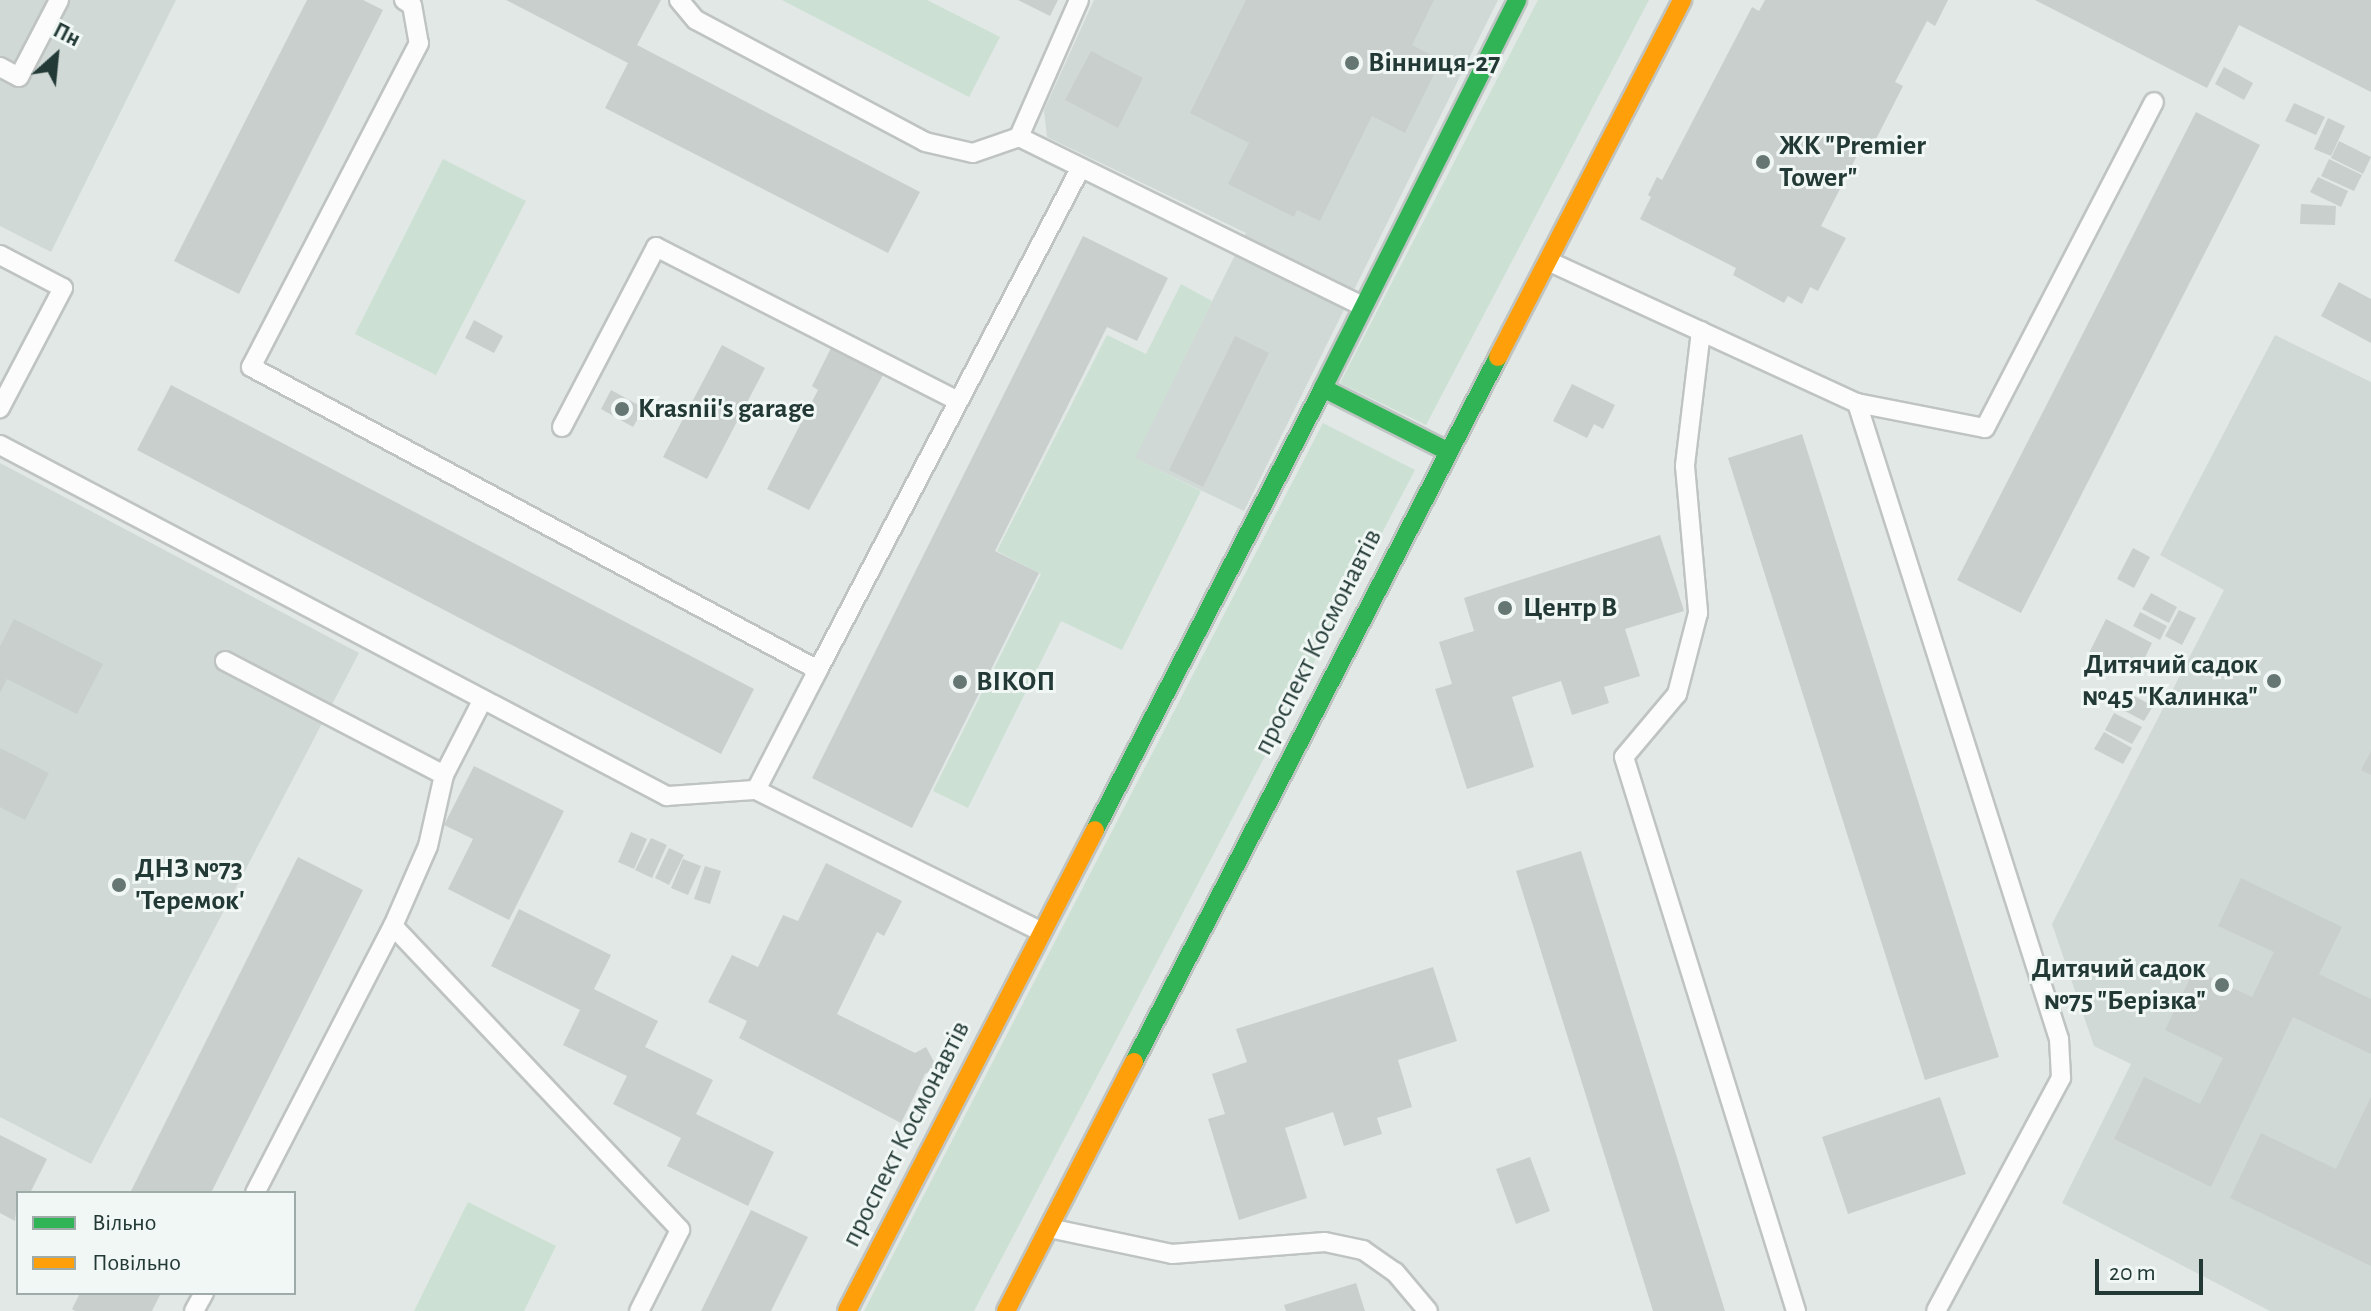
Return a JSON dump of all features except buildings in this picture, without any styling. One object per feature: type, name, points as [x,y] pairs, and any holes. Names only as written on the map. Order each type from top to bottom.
[{"type":"street","name":"проспект Космонавтів","points":[[847,1311],[1323,388],[1517,0]]},
{"type":"street","name":"проспект Космонавтів","points":[[1006,1311],[1545,259],[1682,0]]},
{"type":"street","points":[[1323,388],[1447,451]]},
{"type":"lane","points":[[0,67],[19,77],[59,0]]},
{"type":"lane","points":[[404,0],[412,5],[419,43],[251,367],[818,670]]},
{"type":"lane","points":[[679,0],[696,20],[925,142],[973,153],[1019,137],[1363,306]]},
{"type":"lane","points":[[1019,137],[1079,0]]},
{"type":"lane","points":[[1545,259],[1857,403],[1985,428],[2154,102]]},
{"type":"lane","points":[[756,790],[1080,169]]},
{"type":"lane","points":[[562,427],[656,247],[958,401]]},
{"type":"lane","points":[[0,255],[63,288],[0,408]]},
{"type":"lane","points":[[1701,331],[1685,466],[1698,613],[1677,694],[1624,757],[1796,1311]]},
{"type":"lane","points":[[1857,403],[2059,1039],[2061,1078],[1936,1311]]},
{"type":"lane","points":[[0,445],[667,796],[756,790],[1042,932]]},
{"type":"lane","points":[[225,661],[444,775]]},
{"type":"lane","points":[[256,1191],[393,926],[428,846],[444,775],[483,699]]},
{"type":"lane","points":[[393,926],[680,1230],[639,1311]]},
{"type":"lane","points":[[1049,1228],[1172,1254],[1325,1242],[1363,1250],[1395,1272],[1428,1311]]},
{"type":"shaded area","points":[[0,0],[176,0],[51,252],[0,226]]},
{"type":"shaded area","points":[[1094,0],[1498,0],[1244,511],[1134,458],[1246,233],[1047,137],[1044,110]]},
{"type":"shaded area","points":[[2275,335],[2371,382],[2371,1311],[2270,1311],[2062,1203],[2131,1064],[2094,1046],[2052,924],[2224,590],[2160,555]]},
{"type":"shaded area","name":"ДНЗ №73 'Теремок'","points":[[0,463],[359,653],[91,1164],[0,1117]]},
{"type":"green space","points":[[782,0],[927,0],[1000,37],[969,97]]},
{"type":"green space","points":[[1538,0],[1649,0],[1426,425],[1340,383]]},
{"type":"green space","points":[[443,159],[526,201],[436,375],[355,334]]},
{"type":"green space","points":[[1181,284],[1212,301],[1135,458],[1201,491],[1122,650],[1061,621],[968,808],[933,791],[1041,574],[997,551],[1107,335],[1146,354]]},
{"type":"green space","points":[[1323,423],[1415,470],[974,1311],[864,1311]]},
{"type":"green space","points":[[468,1202],[556,1246],[524,1311],[414,1311]]},
{"type":"traffic: fast","points":[[1095,830],[1323,388],[1517,0]]},
{"type":"traffic: fast","points":[[1134,1062],[1498,357]]},
{"type":"traffic: fast","points":[[1323,388],[1447,451]]},
{"type":"traffic: slow","points":[[1498,357],[1682,0]]},
{"type":"traffic: slow","points":[[847,1311],[1095,830]]},
{"type":"traffic: slow","points":[[1006,1311],[1134,1062]]},
{"type":"place","name":"Вінниця-27","points":[[1352,63]]},
{"type":"place","name":"ЖК \"Premier Tower\"","points":[[1763,162]]},
{"type":"place","name":"Krasnii's garage","points":[[622,409]]},
{"type":"place","name":"Центр В","points":[[1505,608]]},
{"type":"place","name":"Дитячий садок №45 \"Калинка\"","points":[[2274,681]]},
{"type":"place","name":"ВІКОП","points":[[960,682]]},
{"type":"place","name":"ДНЗ №73 'Теремок'","points":[[119,885]]},
{"type":"place","name":"Дитячий садок №75 \"Берізка\"","points":[[2222,985]]}]
